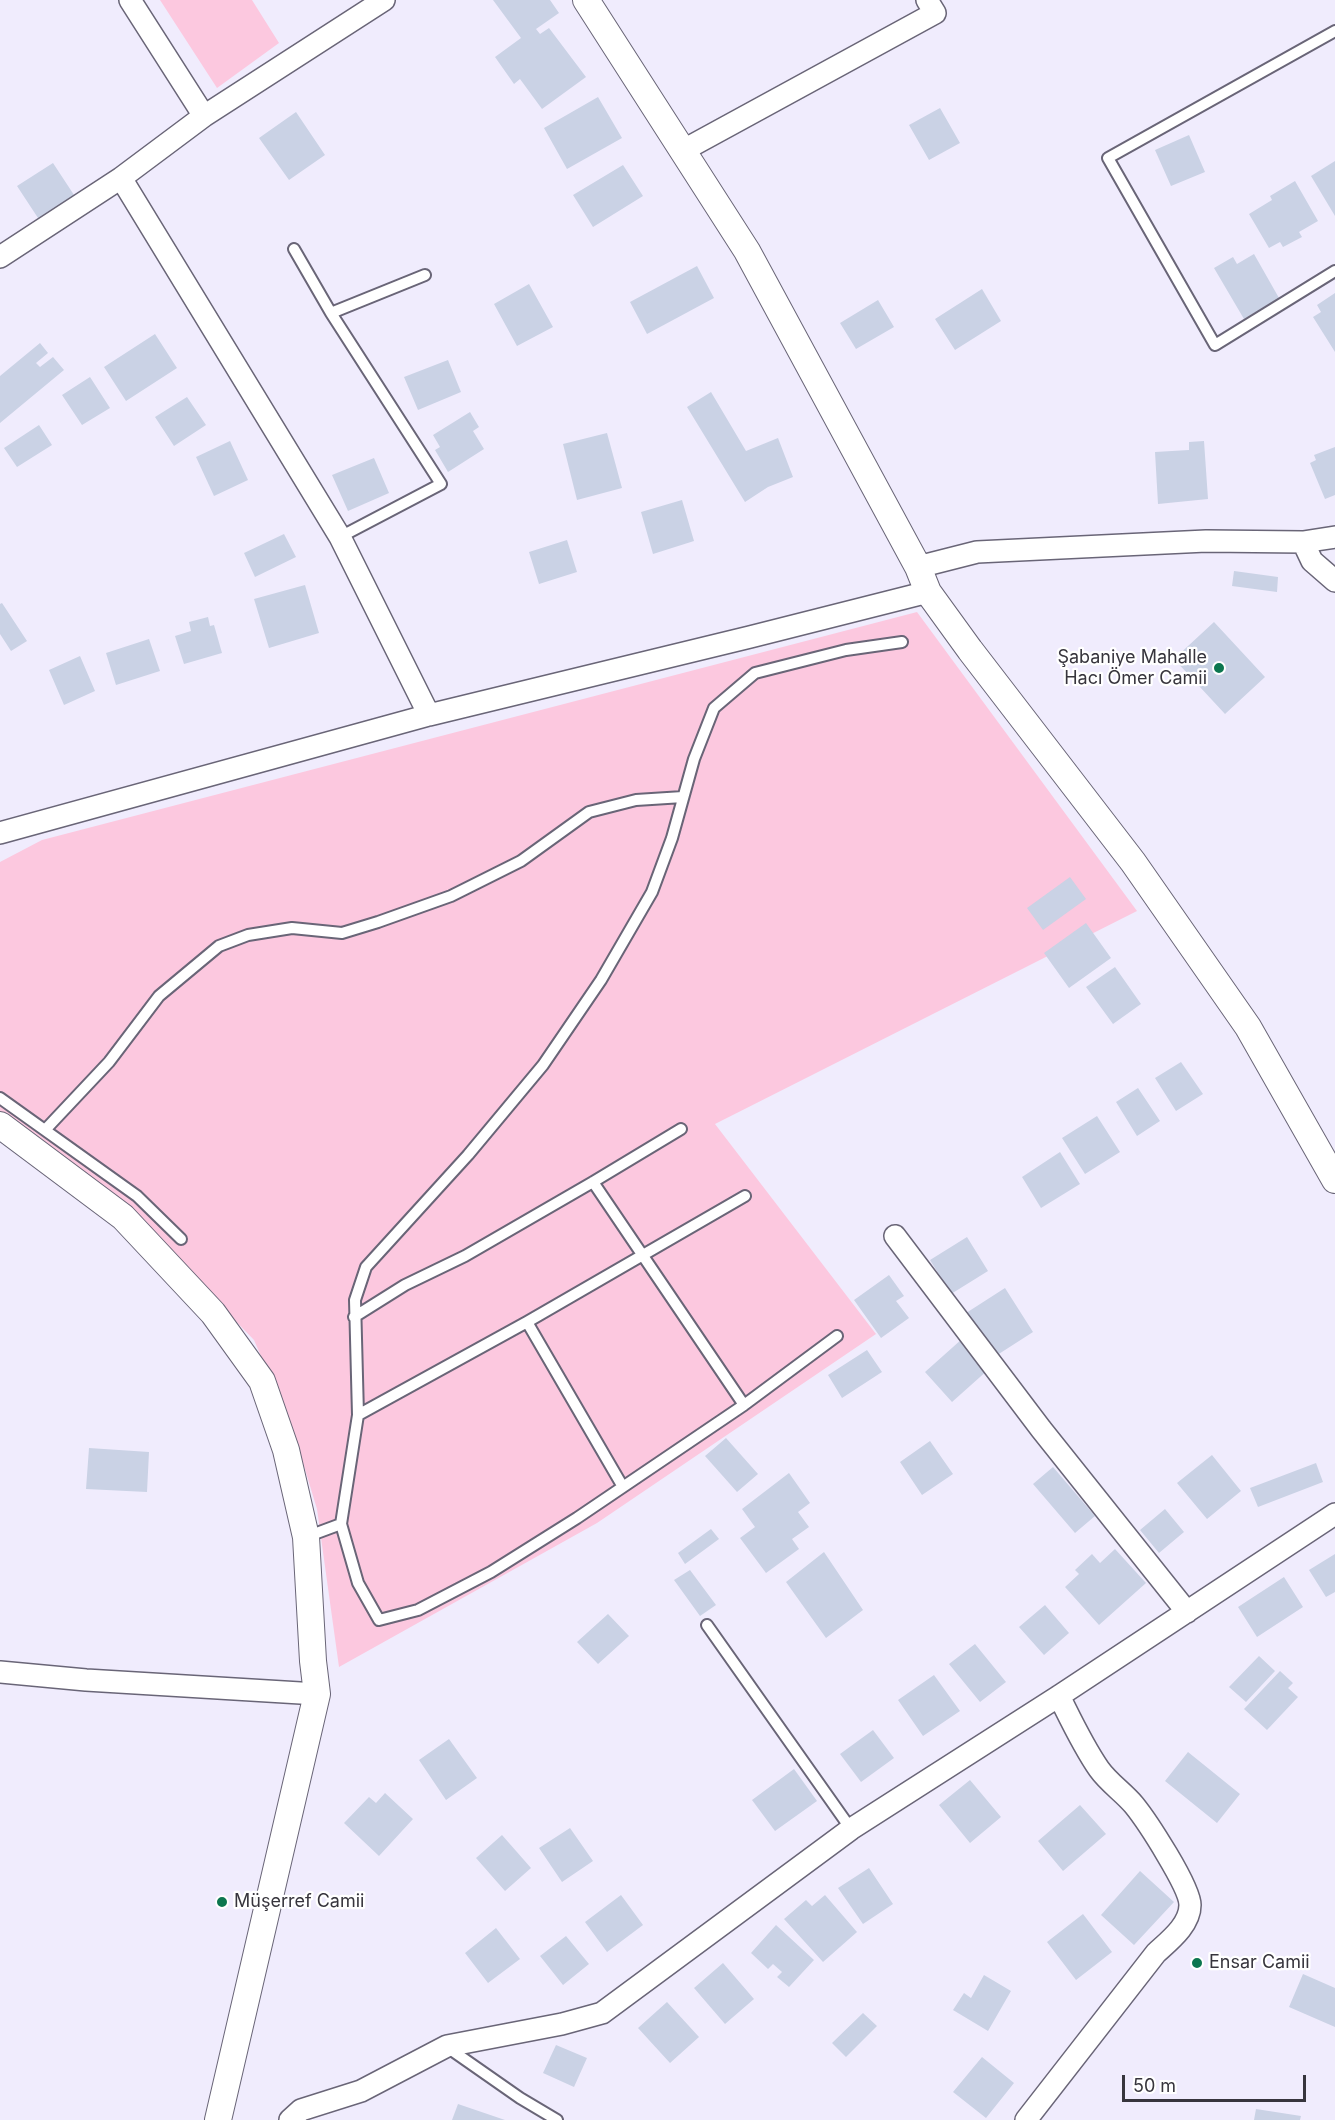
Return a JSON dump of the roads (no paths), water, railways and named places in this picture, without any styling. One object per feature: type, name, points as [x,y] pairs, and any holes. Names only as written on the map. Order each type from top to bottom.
[{"type":"street","points":[[130,0],[204,116]]},
{"type":"street","points":[[0,257],[121,178],[204,116],[384,0]]},
{"type":"street","points":[[586,0],[747,251],[918,567],[928,592],[1133,862],[1228,998],[1248,1027],[1335,1180]]},
{"type":"street","points":[[682,151],[935,13],[927,0]]},
{"type":"street","points":[[121,178],[340,537],[429,715]]},
{"type":"street","points":[[918,567],[977,552],[1206,541],[1303,542],[1335,537]]},
{"type":"street","points":[[1303,542],[1312,561],[1335,582]]},
{"type":"street","points":[[0,833],[429,715],[928,592]]},
{"type":"street","points":[[0,1125],[123,1217],[213,1313],[262,1381],[286,1450],[306,1537],[317,1694],[218,2120]]},
{"type":"street","points":[[895,1236],[1041,1429],[1186,1612]]},
{"type":"street","points":[[290,2120],[301,2110],[362,2091],[447,2046],[562,2025],[602,2013],[850,1829],[1059,1696],[1335,1514]]},
{"type":"street","points":[[0,1672],[86,1680],[317,1694]]},
{"type":"street","points":[[1026,2120],[1156,1953],[1174,1937],[1185,1920],[1190,1905],[1185,1886],[1146,1821],[1098,1768],[1059,1696]]},
{"type":"lane","points":[[1335,31],[1108,158],[1215,345],[1335,271]]},
{"type":"lane","points":[[294,249],[331,313],[441,484],[340,537]]},
{"type":"lane","points":[[331,313],[425,275]]},
{"type":"lane","points":[[837,1336],[744,1405],[623,1487],[491,1572],[418,1610],[379,1620],[358,1583],[341,1524],[358,1415],[355,1300],[366,1267],[468,1155],[535,1074],[601,981],[652,892],[672,838],[694,759],[714,708],[755,674],[846,650],[902,642]]},
{"type":"lane","points":[[45,1130],[109,1062],[159,996],[219,946],[248,935],[270,931],[292,928],[342,933],[378,922],[451,896],[521,861],[589,812],[636,800],[683,797]]},
{"type":"lane","points":[[0,1098],[137,1196],[181,1239]]},
{"type":"lane","points":[[354,1317],[405,1285],[465,1256],[681,1128]]},
{"type":"lane","points":[[593,1182],[744,1405]]},
{"type":"lane","points":[[358,1415],[527,1322],[745,1196]]},
{"type":"lane","points":[[527,1322],[623,1487]]},
{"type":"lane","points":[[306,1537],[341,1524]]},
{"type":"lane","points":[[707,1624],[850,1829]]},
{"type":"lane","points":[[447,2046],[520,2098],[557,2120]]},
{"type":"place","name":"Şabaniye Mahalle Hacı Ömer Camii","points":[[1219,668]]},
{"type":"place","name":"Müşerref Camii","points":[[222,1902]]},
{"type":"place","name":"Ensar Camii","points":[[1197,1963]]}]
